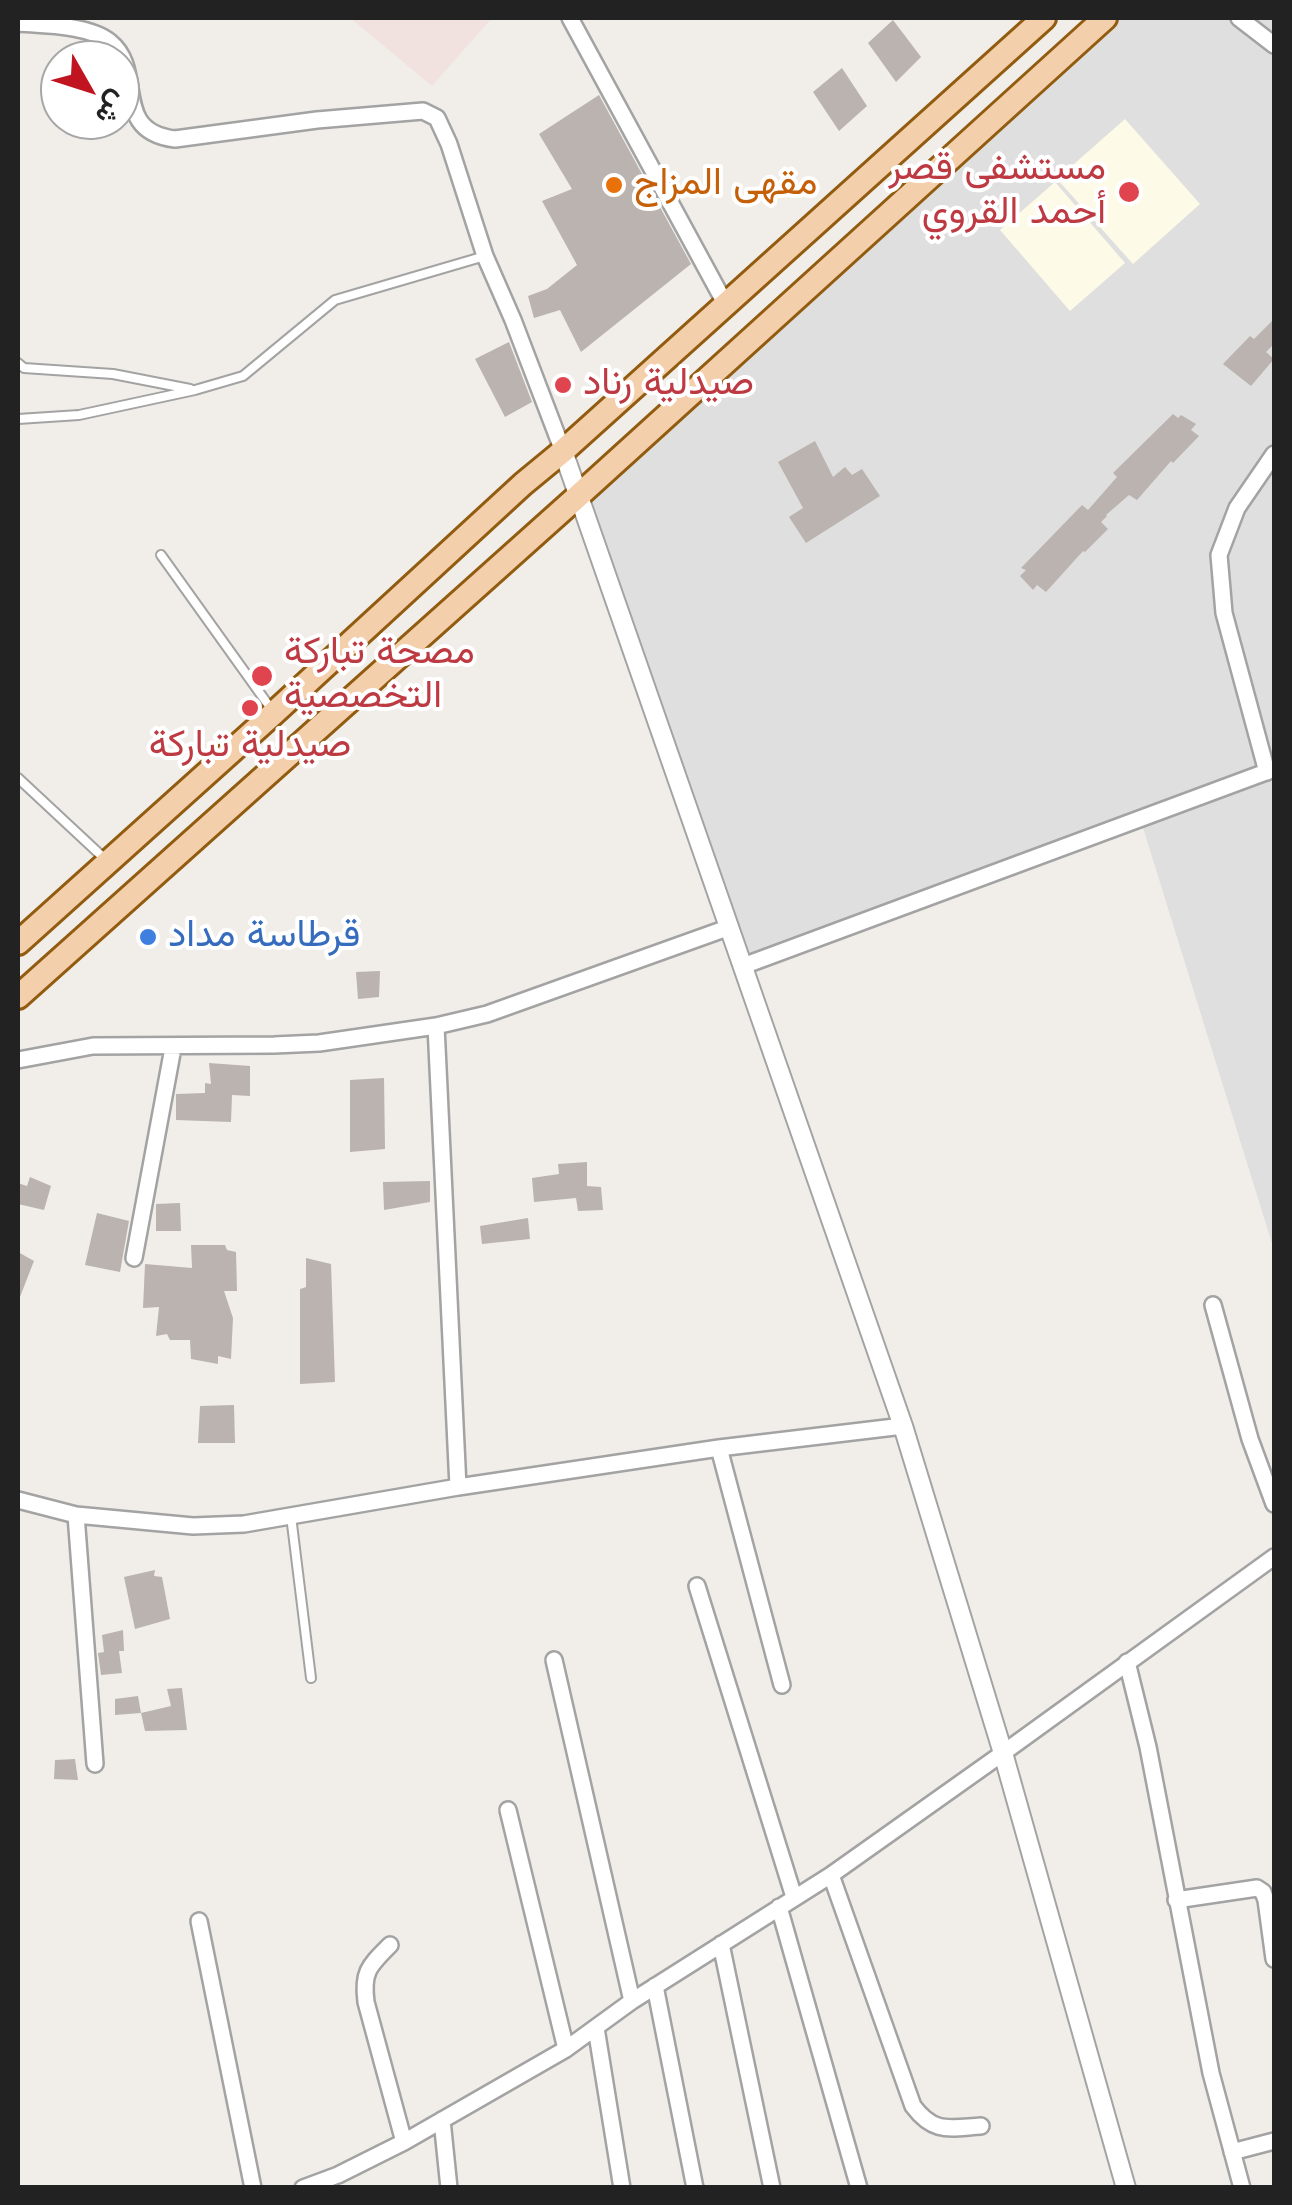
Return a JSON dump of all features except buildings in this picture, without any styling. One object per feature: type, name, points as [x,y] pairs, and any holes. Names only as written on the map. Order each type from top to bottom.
[{"type":"main road","points":[[18,997],[1106,18]]},
{"type":"main road","points":[[18,943],[726,305],[1033,22]]},
{"type":"street","points":[[570,18],[726,305]]},
{"type":"street","points":[[1239,18],[1274,44]]},
{"type":"street","points":[[18,23],[65,27],[109,40],[124,63],[135,112],[144,127],[158,136],[175,138],[423,111],[437,118],[485,256],[562,451],[903,1426],[1004,1754],[1126,2188]]},
{"type":"street","points":[[743,966],[1271,770],[1224,614],[1219,556],[1237,508],[1274,454]]},
{"type":"street","points":[[18,1060],[93,1046],[173,1048],[319,1042],[436,1026],[486,1014],[730,927]]},
{"type":"street","points":[[436,1026],[458,1488]]},
{"type":"street","points":[[134,1258],[173,1048]]},
{"type":"street","points":[[1213,1305],[1250,1439],[1274,1504]]},
{"type":"street","points":[[18,1500],[76,1515],[193,1526],[244,1524],[718,1448],[903,1426]]},
{"type":"street","points":[[718,1448],[782,1684]]},
{"type":"street","points":[[76,1515],[95,1764]]},
{"type":"street","points":[[303,2188],[339,2181],[566,2049],[632,2001],[832,1874],[1004,1754],[1274,1556]]},
{"type":"street","points":[[697,1586],[794,1897]]},
{"type":"street","points":[[554,1660],[632,2001]]},
{"type":"street","points":[[1127,1662],[1148,1747],[1211,2073],[1242,2188]]},
{"type":"street","points":[[508,1810],[566,2049]]},
{"type":"street","points":[[832,1874],[913,2106],[928,2124],[939,2128],[981,2126]]},
{"type":"street","points":[[1176,1900],[1257,1888],[1266,1900],[1274,1959]]},
{"type":"street","points":[[779,1906],[858,2188]]},
{"type":"street","points":[[199,1920],[252,2188]]},
{"type":"street","points":[[721,1944],[772,2188]]},
{"type":"street","points":[[390,1946],[372,1962],[363,1982],[404,2142]]},
{"type":"street","points":[[655,1986],[695,2188]]},
{"type":"street","points":[[596,2028],[622,2188]]},
{"type":"street","points":[[442,2120],[449,2188]]},
{"type":"street","points":[[1232,2152],[1274,2141]]},
{"type":"lane","points":[[18,419],[79,415],[243,376],[335,300],[485,256]]},
{"type":"lane","points":[[18,363],[24,368],[113,374],[194,390]]},
{"type":"lane","points":[[161,555],[274,713]]},
{"type":"lane","points":[[18,778],[107,862]]},
{"type":"lane","points":[[292,1516],[311,1678]]},
{"type":"shaded area","points":[[350,18],[492,18],[432,86]]},
{"type":"shaded area","points":[[1105,18],[1274,18],[1274,1250],[1140,818],[743,966],[577,497]]},
{"type":"shaded area","name":"مستشفى قصر أحمد القروي","points":[[1125,119],[1200,204],[1133,264],[1057,179]]},
{"type":"shaded area","points":[[1055,182],[1125,263],[1070,311],[1000,230]]},
{"type":"place","name":"مقهى المزاج","points":[[614,185]]},
{"type":"place","name":"مستشفى قصر أحمد القروي","points":[[1129,192]]},
{"type":"place","name":"صيدلية رناد","points":[[563,385]]},
{"type":"place","name":"مصحة تباركة التخصصية","points":[[262,676]]},
{"type":"place","name":"صيدلية تباركة","points":[[250,708]]},
{"type":"place","name":"قرطاسة مداد","points":[[148,937]]}]
